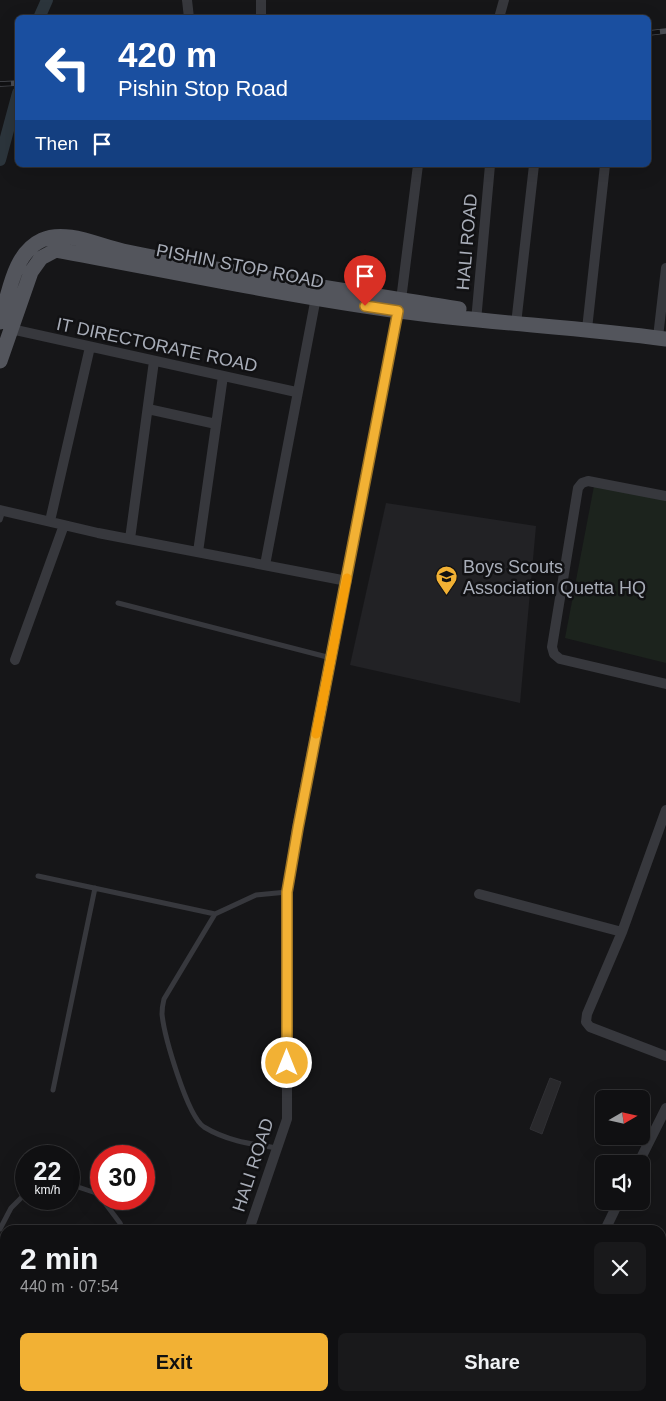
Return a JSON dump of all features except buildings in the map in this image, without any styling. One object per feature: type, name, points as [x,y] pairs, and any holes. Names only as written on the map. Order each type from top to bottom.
[{"type":"main road","name":"PISHIN STOP ROAD","points":[[0,361],[5,325],[31,272],[40,258],[56,250],[477,317],[587,325],[662,334]]},
{"type":"street","points":[[187,0],[190,15]]},
{"type":"street","points":[[261,0],[261,15]]},
{"type":"street","points":[[500,15],[504,0]]},
{"type":"street","name":"HALI ROAD","points":[[251,1225],[287,1120],[287,892],[399,305],[418,167]]},
{"type":"street","name":"HALI ROAD","points":[[477,317],[490,167]]},
{"type":"street","points":[[516,320],[534,167]]},
{"type":"street","points":[[587,325],[605,167]]},
{"type":"street","points":[[662,334],[666,268]]},
{"type":"street","points":[[265,565],[296,392],[317,293]]},
{"type":"street","name":"IT DIRECTORATE ROAD","points":[[5,325],[90,347],[296,392]]},
{"type":"street","points":[[50,522],[90,347]]},
{"type":"street","points":[[130,539],[154,361]]},
{"type":"street","points":[[198,552],[223,376]]},
{"type":"street","points":[[148,409],[216,424]]},
{"type":"street","points":[[666,496],[588,481],[582,482],[578,488],[552,647],[554,654],[560,659],[666,684]]},
{"type":"street","points":[[1,514],[347,581]]},
{"type":"street","points":[[15,660],[64,525]]},
{"type":"street","points":[[666,810],[622,932],[586,1014],[586,1022],[590,1027],[666,1056]]},
{"type":"street","points":[[479,894],[622,932]]},
{"type":"street","points":[[642,1155],[666,1108]]},
{"type":"street","points":[[607,1225],[615,1210]]},
{"type":"lane","points":[[118,603],[331,658]]},
{"type":"lane","points":[[38,876],[215,914]]},
{"type":"lane","points":[[53,1090],[95,888]]},
{"type":"lane","points":[[277,1148],[232,1140],[202,1126],[187,1103],[170,1049],[162,1013],[164,999],[215,914],[256,895],[287,892]]},
{"type":"lane","points":[[2,1225],[15,1204]]},
{"type":"lane","points":[[110,1210],[120,1225]]},
{"type":"shaded area","points":[[594,486],[666,500],[666,663],[565,638]]},
{"type":"shaded area","name":"Boys Scouts Association Quetta HQ","points":[[386,503],[536,526],[520,703],[350,665]]},
{"type":"waterway","points":[[40,15],[47,0]]},
{"type":"waterway","points":[[0,160],[15,104]]},
{"type":"railway","points":[[651,33],[666,31]]},
{"type":"railway","points":[[0,84],[15,83]]},
{"type":"slow traffic","points":[[316,734],[347,578]]},
{"type":"place","name":"Boys Scouts Association Quetta HQ","points":[[447,596]]},
{"type":"route","points":[[287,1063],[287,892],[398,311],[365,306]]}]
